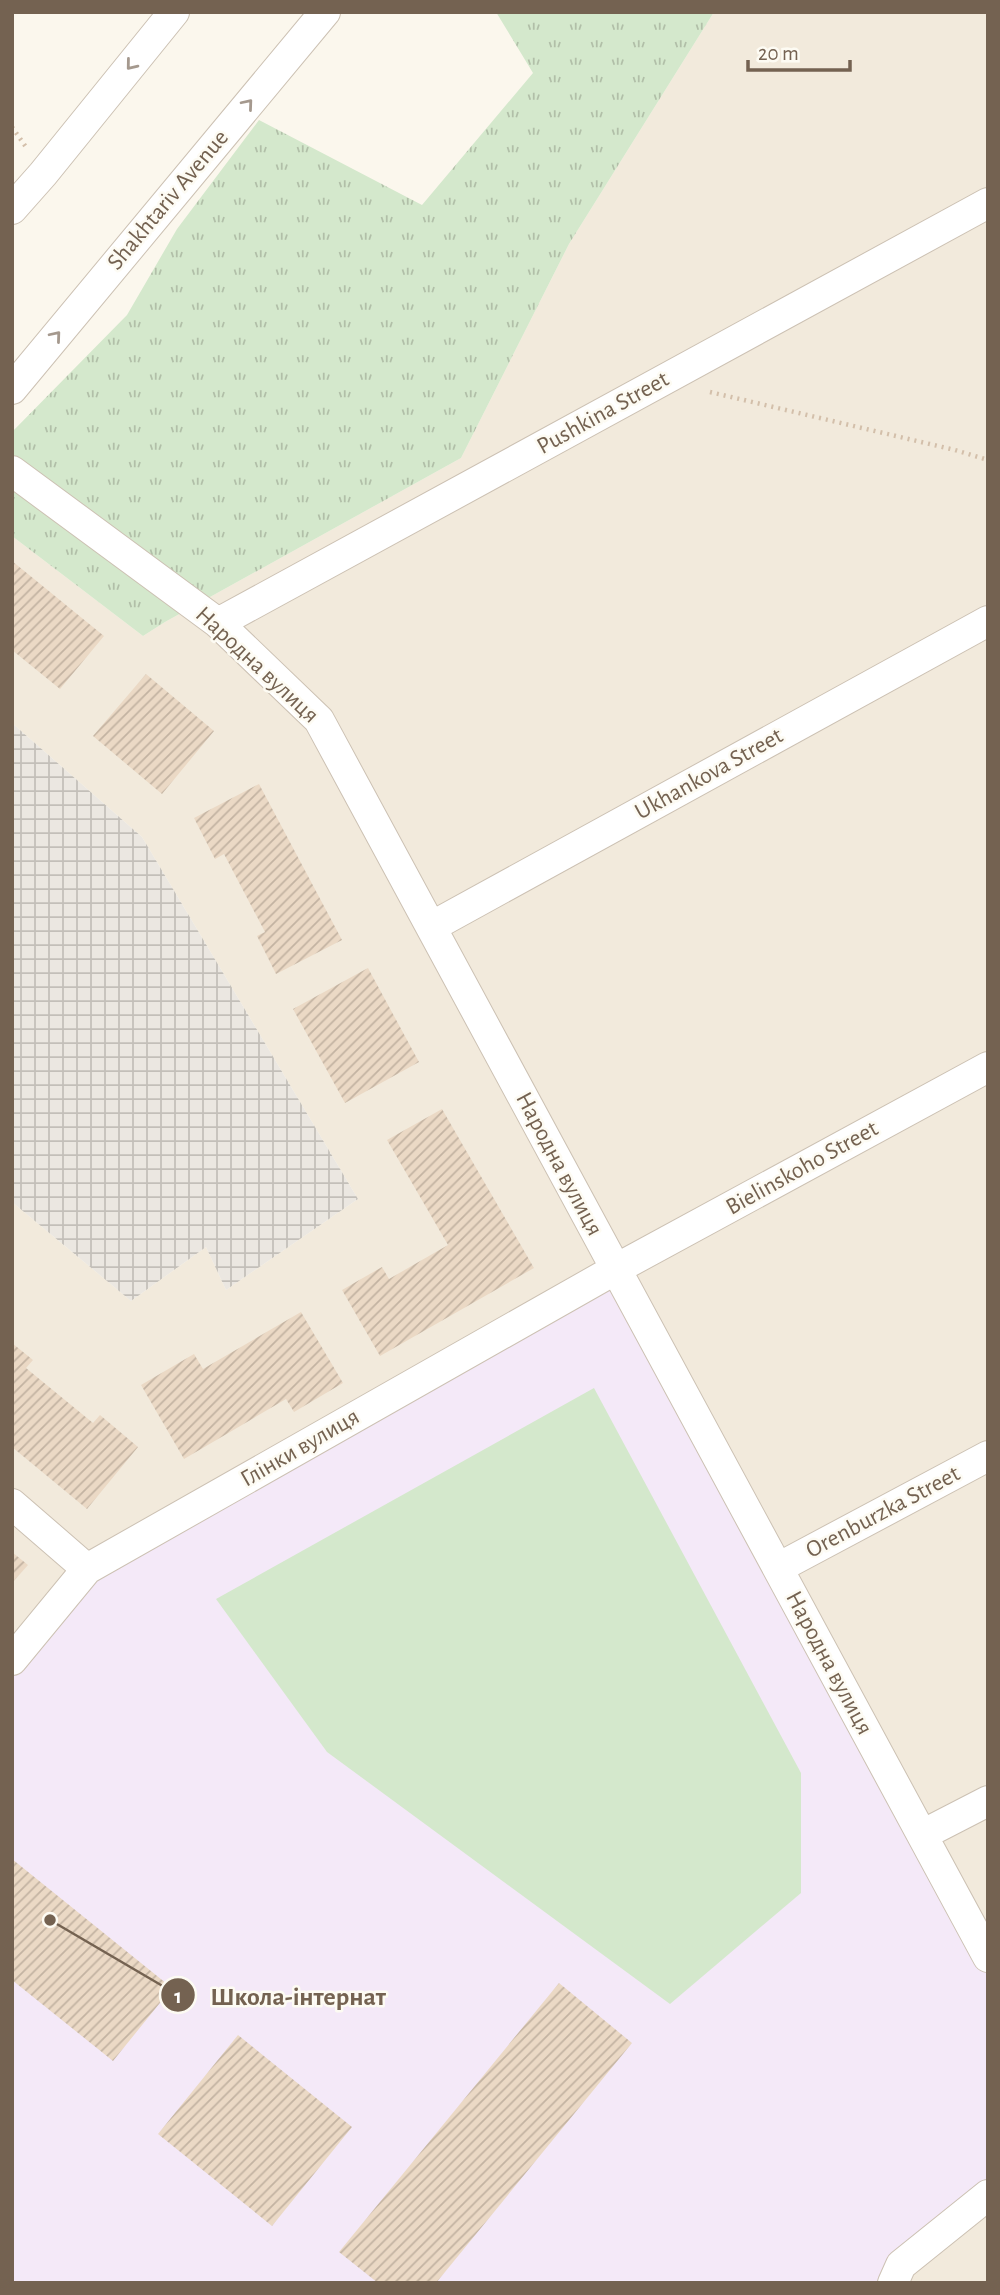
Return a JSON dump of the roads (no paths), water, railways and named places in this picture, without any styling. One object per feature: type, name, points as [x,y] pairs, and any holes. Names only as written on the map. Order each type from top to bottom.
[{"type":"street","points":[[12,209],[174,12]]},
{"type":"street","name":"Shakhtariv Avenue","points":[[12,388],[325,12]]},
{"type":"street","name":"Pushkina Street","points":[[218,623],[988,203]]},
{"type":"street","name":"Народна вулиця","points":[[12,471],[218,623],[319,720],[988,1957]]},
{"type":"street","name":"Ukhankova Street","points":[[431,927],[988,621]]},
{"type":"street","name":"Bielinskoho Street","points":[[616,1269],[988,1067]]},
{"type":"street","name":"Глінки вулиця","points":[[12,1660],[87,1569],[616,1269]]},
{"type":"street","name":"Orenburzka Street","points":[[778,1568],[988,1456]]},
{"type":"street","points":[[12,1504],[87,1569]]},
{"type":"street","points":[[922,1835],[988,1801]]},
{"type":"street","points":[[893,2283],[901,2265],[988,2195]]},
{"type":"place","name":"Школа-інтернат","points":[[50,1920]]}]
